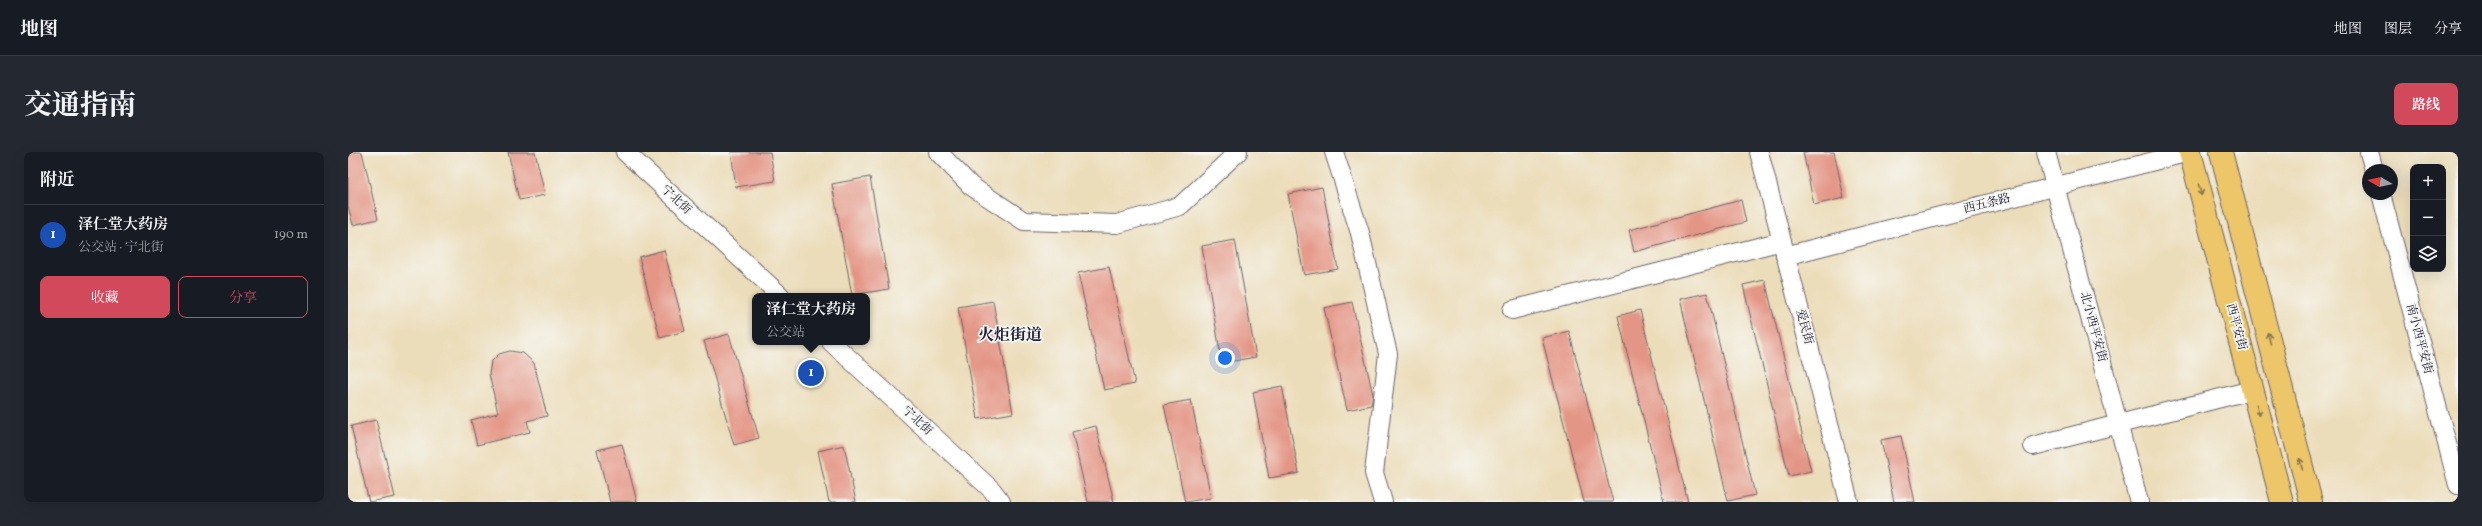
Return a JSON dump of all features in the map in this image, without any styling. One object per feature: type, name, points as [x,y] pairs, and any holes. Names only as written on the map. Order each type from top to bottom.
[{"type":"main road","name":"西平安街","points":[[2190,152],[2282,502]]},
{"type":"main road","points":[[2220,152],[2311,502]]},
{"type":"street","name":"宁北街","points":[[625,152],[778,293]]},
{"type":"street","points":[[938,152],[971,186],[1024,221],[1117,224],[1180,206],[1238,152]]},
{"type":"street","points":[[1334,152],[1360,233],[1388,354],[1374,473],[1383,502]]},
{"type":"street","name":"爱民街","points":[[1759,152],[1849,502]]},
{"type":"street","name":"北小西平安街","points":[[2046,152],[2139,502]]},
{"type":"street","name":"西五条路","points":[[1512,310],[2055,186],[2190,152]]},
{"type":"street","points":[[2369,152],[2372,164]]},
{"type":"street","name":"南小西平安街","points":[[2382,200],[2458,485]]},
{"type":"street","name":"宁北街","points":[[834,345],[992,490],[1001,502]]},
{"type":"street","points":[[2033,446],[2252,390]]},
{"type":"building","points":[[348,152],[362,152],[378,219],[353,225],[348,206]]},
{"type":"building","points":[[508,152],[535,152],[545,195],[519,200]]},
{"type":"building","points":[[731,152],[770,152],[775,181],[736,187]]},
{"type":"building","points":[[1803,152],[1834,152],[1844,198],[1814,205]]},
{"type":"building","points":[[870,177],[889,289],[864,293],[852,293],[832,184]]},
{"type":"building","points":[[1322,187],[1338,269],[1304,275],[1288,194]]},
{"type":"building","points":[[1741,200],[1746,222],[1634,252],[1629,230]]},
{"type":"building","points":[[1235,240],[1256,357],[1222,363],[1202,246]]},
{"type":"building","points":[[664,250],[685,331],[660,338],[639,257]]},
{"type":"building","points":[[1109,267],[1135,384],[1104,390],[1078,273]]},
{"type":"building","points":[[1765,280],[1811,471],[1789,476],[1743,285]]},
{"type":"building","points":[[1707,293],[1755,495],[1728,501],[1680,299]]},
{"type":"building","points":[[993,301],[1013,413],[978,419],[958,307]]},
{"type":"building","points":[[1352,302],[1373,395],[1371,405],[1347,410],[1324,308]]},
{"type":"building","points":[[1640,310],[1688,502],[1664,502],[1618,316]]},
{"type":"building","points":[[1569,331],[1613,502],[1584,502],[1542,338]]},
{"type":"building","points":[[729,334],[759,438],[734,445],[704,341]]},
{"type":"building","points":[[510,351],[523,353],[534,363],[547,416],[527,421],[530,432],[477,445],[471,420],[498,413],[489,374],[491,362],[499,354]]},
{"type":"building","points":[[1282,386],[1299,473],[1269,478],[1253,392]]},
{"type":"building","points":[[1191,400],[1211,498],[1185,502],[1164,405]]},
{"type":"building","points":[[376,420],[395,497],[369,502],[351,426]]},
{"type":"building","points":[[1096,426],[1114,502],[1088,502],[1072,432]]},
{"type":"building","points":[[1901,436],[1915,502],[1894,502],[1881,440]]},
{"type":"building","points":[[622,444],[637,502],[610,502],[597,450]]},
{"type":"building","points":[[844,445],[856,502],[829,502],[818,451]]},
{"type":"place","name":"泽仁堂大药房","points":[[811,373]]},
{"type":"district","name":"火炬街道","points":[[1010,336]]}]
